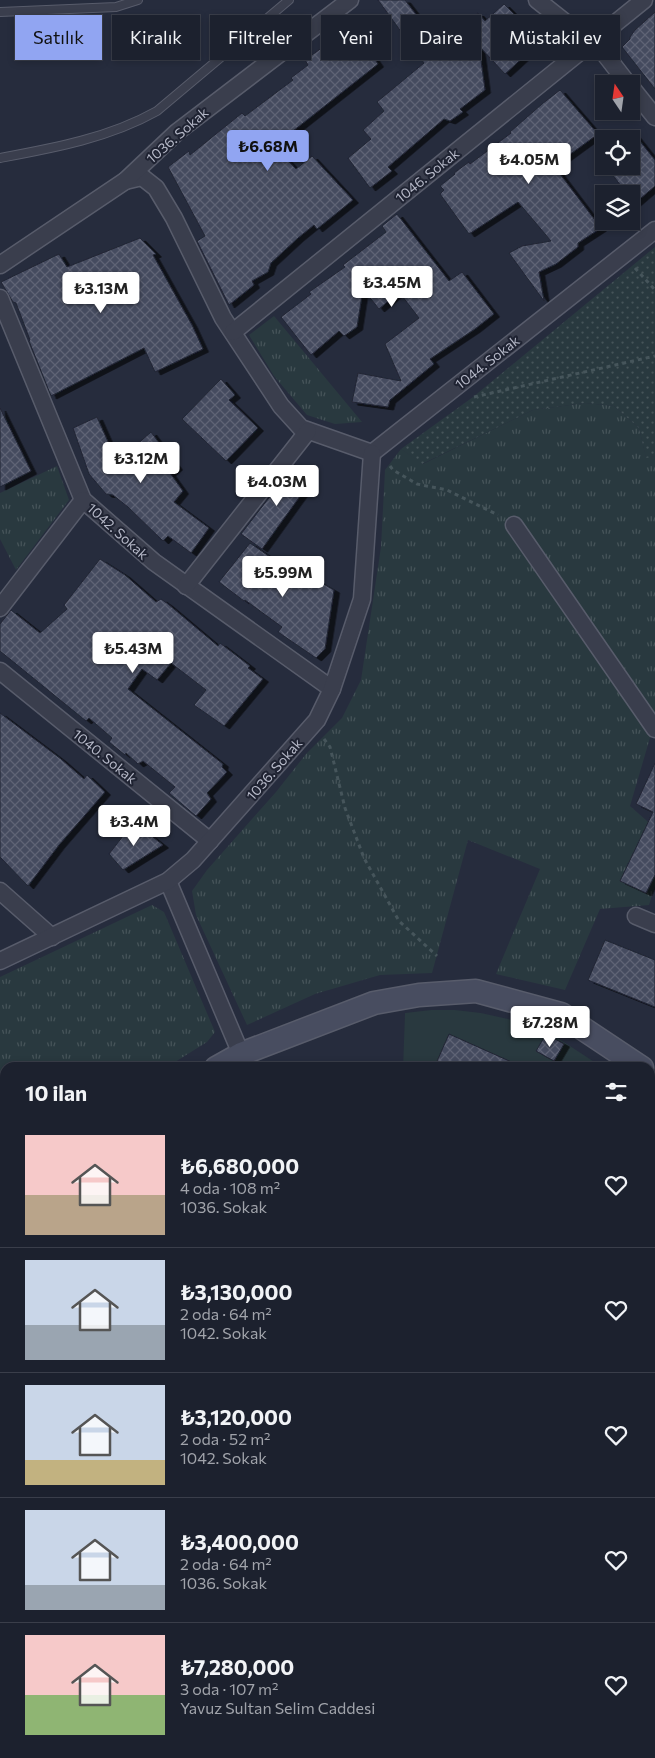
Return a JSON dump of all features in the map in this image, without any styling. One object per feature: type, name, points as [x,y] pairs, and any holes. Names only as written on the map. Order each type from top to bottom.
[{"type":"main road","points":[[227,1062],[242,1054],[374,1003],[419,995],[476,991],[561,1014],[633,1062]]},
{"type":"street","name":"1036. Sokak","points":[[0,265],[125,181],[177,132],[350,0]]},
{"type":"street","points":[[537,0],[556,15]]},
{"type":"street","name":"1046. Sokak","points":[[620,19],[644,0]]},
{"type":"street","name":"1046. Sokak","points":[[233,332],[569,60]]},
{"type":"street","points":[[609,60],[621,75]]},
{"type":"street","points":[[640,99],[655,117]]},
{"type":"street","points":[[125,181],[142,177],[156,188],[174,218],[223,318],[281,406],[301,428],[375,450]]},
{"type":"street","name":"1044. Sokak","points":[[375,450],[655,230]]},
{"type":"street","name":"1042. Sokak","points":[[0,298],[83,500],[154,562],[332,689]]},
{"type":"street","points":[[186,586],[308,431]]},
{"type":"street","name":"1036. Sokak","points":[[0,961],[168,881],[193,860],[317,720],[332,689],[362,599],[375,450]]},
{"type":"street","points":[[0,608],[83,500]]},
{"type":"street","points":[[514,524],[655,729]]},
{"type":"street","name":"1040. Sokak","points":[[0,671],[210,841]]},
{"type":"street","points":[[168,881],[242,1054]]},
{"type":"street","points":[[0,891],[52,936]]},
{"type":"street","points":[[636,916],[655,924]]},
{"type":"lane","points":[[0,12],[116,7],[138,0]]},
{"type":"lane","points":[[0,158],[73,144],[140,121],[157,112],[289,0]]},
{"type":"path","points":[[632,266],[655,290]]},
{"type":"path","points":[[481,391],[473,397],[655,356]]},
{"type":"path","points":[[375,450],[393,470],[417,484],[447,490],[487,508],[514,524]]},
{"type":"path","points":[[313,725],[330,747],[345,808],[364,858],[399,921],[437,956]]},
{"type":"green space","points":[[655,247],[655,456],[646,458],[639,428],[614,406],[585,403],[533,410],[422,464],[401,449],[473,397]]},
{"type":"green space","points":[[274,316],[362,422],[335,424],[307,415],[274,376],[249,335]]},
{"type":"green space","points":[[585,403],[614,406],[639,428],[646,457],[655,456],[655,731],[652,731],[630,806],[655,828],[655,886],[649,905],[600,909],[565,990],[496,974],[540,869],[468,840],[432,973],[380,975],[315,994],[247,1025],[196,915],[192,891],[207,870],[276,792],[306,754],[342,718],[361,680],[381,547],[385,470],[401,449],[423,464],[533,410]]},
{"type":"green space","points":[[57,466],[69,500],[16,570],[0,539],[0,493]]},
{"type":"green space","points":[[152,905],[164,912],[215,1032],[207,1042],[175,1062],[0,1062],[0,977]]},
{"type":"green space","points":[[455,1010],[508,1019],[547,1031],[594,1062],[403,1062],[405,1013]]},
{"type":"building","points":[[378,0],[405,0],[417,15],[401,15],[401,32],[391,15],[389,15]]},
{"type":"building","points":[[504,4],[515,15],[492,15]]},
{"type":"building","points":[[655,12],[655,89],[622,47],[635,30]]},
{"type":"building","points":[[481,16],[485,21],[491,16],[491,59],[481,48]]},
{"type":"building","points":[[321,48],[321,60],[375,60],[378,64],[274,146],[296,169],[312,156],[353,200],[317,229],[314,225],[298,238],[271,263],[268,272],[252,281],[254,285],[229,305],[197,241],[205,236],[168,167],[189,151],[190,155],[242,113],[245,116],[293,80],[291,78],[308,65],[305,60],[311,60],[311,56]]},
{"type":"building","points":[[422,60],[481,60],[485,90],[460,109],[463,112],[450,121],[444,119],[388,167],[392,171],[370,188],[348,158],[371,139],[363,130],[384,111],[377,102],[424,63]]},
{"type":"building","points":[[492,60],[520,60],[505,74]]},
{"type":"building","points":[[560,90],[595,131],[595,136],[554,166],[595,220],[595,230],[598,230],[578,243],[578,247],[556,264],[539,272],[544,301],[509,253],[522,246],[551,241],[518,202],[469,234],[440,194],[444,190],[440,186],[454,173],[469,162],[470,164],[511,133]]},
{"type":"building","points":[[640,141],[655,160],[655,186],[640,199],[640,185],[620,185],[613,175],[640,175]]},
{"type":"building","points":[[397,214],[449,281],[462,272],[494,314],[430,359],[434,364],[390,400],[388,407],[352,402],[358,373],[401,381],[385,344],[419,318],[399,292],[379,309],[363,289],[357,327],[344,336],[339,331],[311,355],[281,317],[311,294],[309,292],[345,267],[343,265],[386,232],[382,226]]},
{"type":"building","points":[[140,238],[156,254],[153,255],[192,325],[203,349],[155,372],[144,348],[51,396],[16,303],[13,302],[1,282],[59,254],[67,267]]},
{"type":"building","points":[[221,379],[235,395],[229,400],[258,428],[226,461],[182,419]]},
{"type":"building","points":[[0,408],[31,471],[0,487]]},
{"type":"building","points":[[97,417],[117,462],[151,432],[177,467],[170,473],[183,491],[174,502],[209,528],[191,553],[168,536],[163,541],[128,507],[113,495],[106,494],[89,474],[73,428]]},
{"type":"building","points":[[295,464],[310,475],[311,481],[262,549],[241,534]]},
{"type":"building","points":[[250,543],[309,584],[313,578],[334,590],[325,649],[316,658],[278,632],[282,627],[219,582]]},
{"type":"building","points":[[100,559],[125,575],[156,602],[161,599],[168,604],[218,646],[220,643],[250,666],[248,668],[263,679],[224,726],[194,705],[206,690],[171,663],[157,680],[142,669],[128,689],[223,764],[222,767],[227,772],[207,793],[211,799],[196,816],[169,793],[175,787],[143,761],[138,764],[126,753],[125,755],[109,742],[112,738],[89,718],[86,721],[0,651],[0,624],[11,610],[40,633],[67,609],[64,605]]},
{"type":"building","points":[[0,713],[61,759],[84,779],[87,775],[105,792],[59,845],[28,886],[0,857]]},
{"type":"building","points":[[655,763],[655,875],[646,893],[620,881],[653,812],[636,804]]},
{"type":"building","points":[[134,822],[163,845],[123,870],[109,854]]},
{"type":"building","points":[[605,940],[655,960],[655,1007],[588,980]]},
{"type":"building","points":[[449,1034],[512,1062],[437,1062]]},
{"type":"building","points":[[546,1034],[564,1044],[554,1061],[536,1051]]}]
